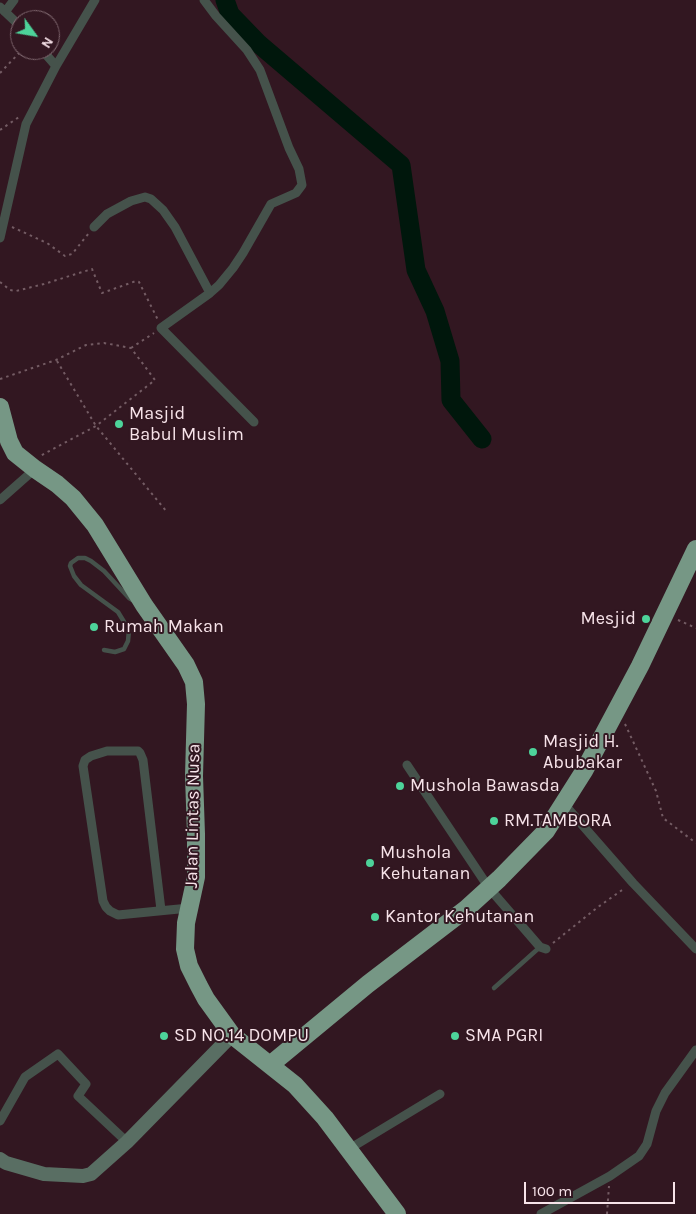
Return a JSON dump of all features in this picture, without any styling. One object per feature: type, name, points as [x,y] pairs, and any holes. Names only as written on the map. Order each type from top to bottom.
[{"type":"highway","name":"Jalan Lintas Nusa","points":[[0,406],[12,448],[31,466],[73,498],[94,525],[144,605],[186,665],[194,682],[196,704],[194,776],[196,877],[185,936],[185,949],[189,966],[206,999],[232,1034],[295,1085],[325,1118],[397,1214]]},
{"type":"highway","points":[[270,1064],[368,984],[466,909],[546,831],[584,770],[618,708],[666,615],[696,549]]},
{"type":"main road","points":[[0,1159],[6,1163],[44,1174],[87,1176],[91,1174],[127,1142],[232,1034]]},
{"type":"street","points":[[2,9],[14,0]]},
{"type":"street","points":[[0,238],[26,124],[56,66],[95,0]]},
{"type":"street","points":[[204,0],[247,50],[260,70],[289,148],[299,169],[302,185],[296,193],[271,204],[233,268],[210,293],[161,328],[254,422]]},
{"type":"street","points":[[51,60],[56,66]]},
{"type":"street","points":[[94,227],[107,214],[116,209],[142,198],[151,198],[163,210],[175,227],[210,293]]},
{"type":"street","points":[[0,500],[31,466]]},
{"type":"street","points":[[161,910],[143,760],[140,753],[138,751],[107,751],[90,756],[85,760],[83,766],[103,902],[106,908],[118,914],[189,908]]},
{"type":"street","points":[[407,765],[489,888],[543,948]]},
{"type":"street","points":[[564,804],[633,883],[696,949]]},
{"type":"street","points":[[541,1214],[610,1176],[629,1164],[644,1150],[656,1111],[665,1093],[696,1050]]},
{"type":"street","points":[[0,1121],[25,1077],[58,1054],[86,1084],[78,1096],[127,1142]]},
{"type":"street","points":[[349,1149],[440,1094]]},
{"type":"lane","points":[[104,650],[115,652],[124,649],[128,641],[129,630],[118,612],[81,585],[74,576],[70,566],[73,560],[85,558],[91,561],[104,571],[129,598],[144,605]]},
{"type":"lane","points":[[494,988],[543,948]]},
{"type":"path","points":[[0,73],[12,60]]},
{"type":"path","points":[[2,223],[47,243],[65,256],[72,254],[94,227]]},
{"type":"path","points":[[0,282],[10,290],[16,291],[90,269],[94,270],[102,293],[138,281],[161,328],[131,348]]},
{"type":"path","points":[[0,379],[56,360],[86,345],[104,343],[131,348],[155,380],[96,426],[31,466]]},
{"type":"path","points":[[56,360],[96,426],[166,512]]},
{"type":"path","points":[[666,615],[696,628]]},
{"type":"path","points":[[618,708],[656,791],[663,818],[696,843]]},
{"type":"path","points":[[543,948],[633,883]]},
{"type":"path","points":[[607,1214],[610,1176]]},
{"type":"waterway","points":[[225,0],[230,14],[259,44],[401,165],[416,270],[435,311],[450,361],[451,400],[482,439]]},
{"type":"place","name":"Masjid Babul Muslim","points":[[119,424]]},
{"type":"place","name":"Mesjid","points":[[646,619]]},
{"type":"place","name":"Rumah Makan","points":[[94,627]]},
{"type":"place","name":"Masjid H. Abubakar","points":[[533,752]]},
{"type":"place","name":"Mushola Bawasda","points":[[400,786]]},
{"type":"place","name":"RM.TAMBORA","points":[[494,821]]},
{"type":"place","name":"Mushola Kehutanan","points":[[370,863]]},
{"type":"place","name":"Kantor Kehutanan","points":[[375,917]]},
{"type":"place","name":"SD NO.14 DOMPU","points":[[164,1036]]},
{"type":"place","name":"SMA PGRI","points":[[455,1036]]}]
